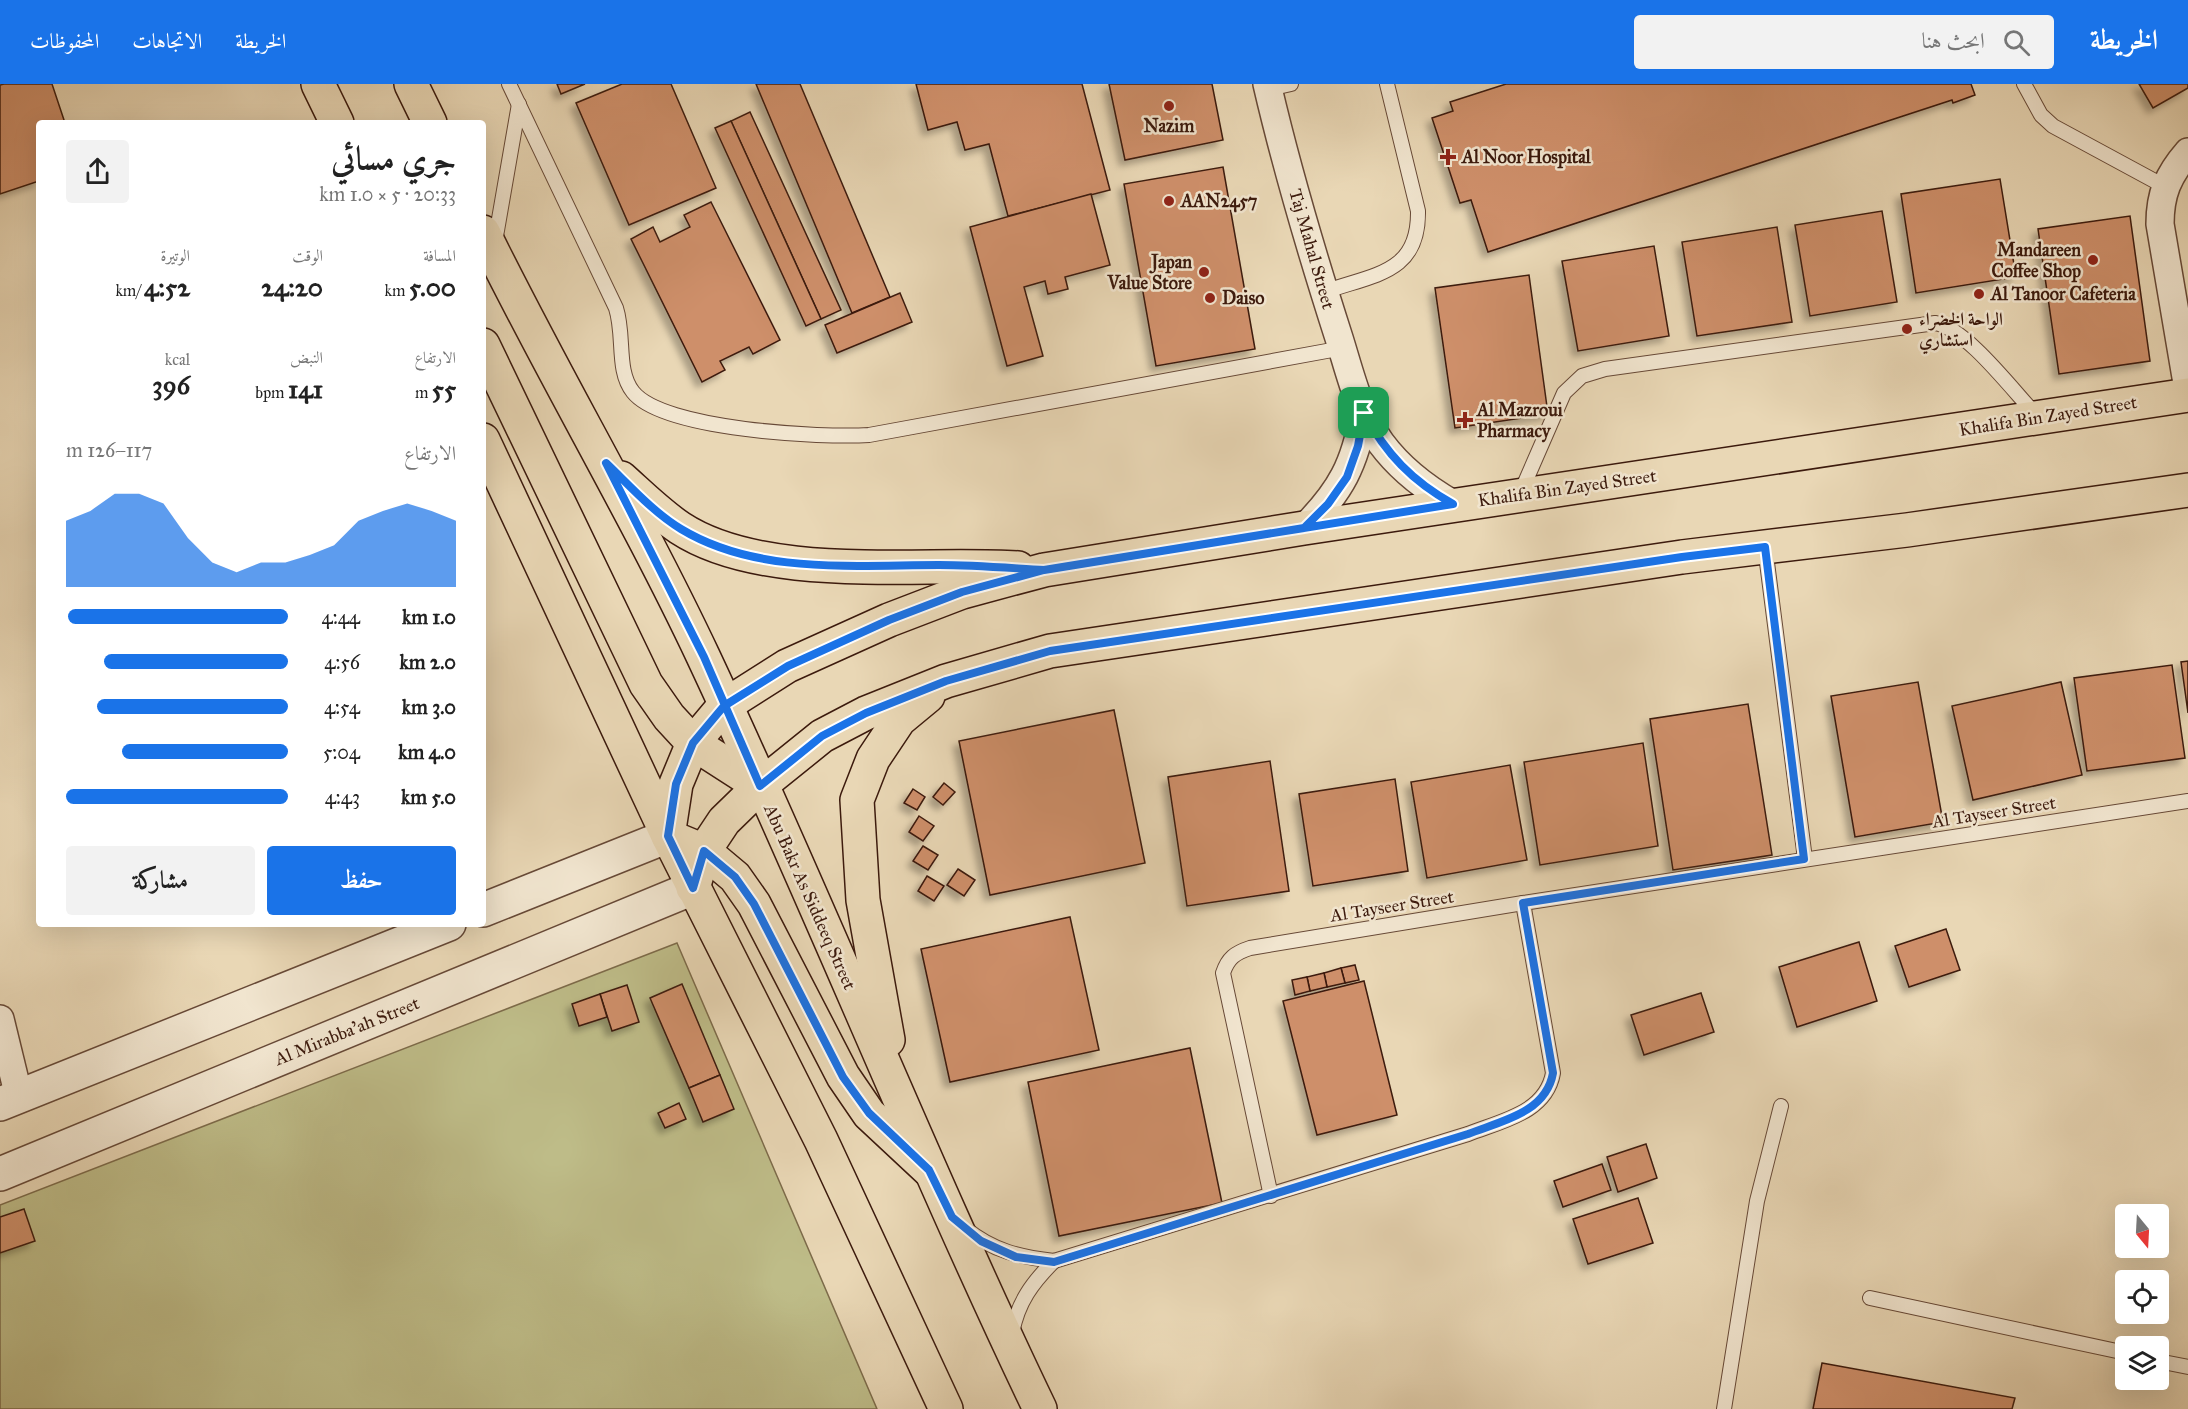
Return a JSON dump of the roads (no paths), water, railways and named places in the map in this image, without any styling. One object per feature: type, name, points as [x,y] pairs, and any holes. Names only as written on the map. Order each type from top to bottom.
[{"type":"main road","points":[[318,84],[336,120]]},
{"type":"main road","points":[[411,84],[429,120]]},
{"type":"main road","name":"Abu Bakr As Siddeeq Street","points":[[488,242],[606,463],[704,657],[901,1101],[929,1170],[1040,1409]]},
{"type":"main road","points":[[486,351],[646,684],[669,717],[693,743],[760,786]]},
{"type":"main road","name":"Khalifa Bin Zayed Street","points":[[668,836],[676,784],[693,743],[724,706],[788,666],[889,620],[962,592],[1044,570],[1453,504],[2188,395]]},
{"type":"main road","points":[[486,446],[668,836],[821,1140],[946,1409]]},
{"type":"main road","points":[[606,463],[648,504],[682,529],[729,550],[773,560],[851,566],[975,565],[1044,570]]},
{"type":"main road","points":[[693,888],[704,851],[724,821],[760,786],[822,736],[866,713],[946,681],[1061,650],[1682,557],[2188,490]]},
{"type":"main road","points":[[901,1101],[863,900],[857,800],[873,759],[899,720],[946,681]]},
{"type":"main road","points":[[668,836],[704,851],[735,877],[754,904],[843,1077],[869,1113],[929,1170]]},
{"type":"street","name":"Taj Mahal Street","points":[[1276,86],[1324,292],[1364,413],[1380,441],[1400,467],[1425,488],[1453,504]]},
{"type":"street","points":[[2188,152],[2172,171],[2164,186],[2160,201],[2160,224],[2188,389]]},
{"type":"street","name":"Taj Mahal Street","points":[[1304,528],[1328,504],[1347,477],[1358,446],[1364,413]]},
{"type":"street","points":[[486,909],[668,836]]},
{"type":"street","name":"Al Mirabba'ah Street","points":[[0,1174],[693,888]]},
{"type":"street","points":[[0,1019],[10,1101],[442,927]]},
{"type":"lane","points":[[509,84],[616,308],[622,327],[622,364],[625,380],[634,394],[667,414],[698,421],[816,436],[869,435],[1342,348]]},
{"type":"lane","points":[[1324,292],[1389,269],[1405,259],[1415,246],[1418,211],[1387,84]]},
{"type":"lane","points":[[2024,84],[2041,115],[2053,126],[2164,186]]},
{"type":"lane","points":[[488,242],[519,104]]},
{"type":"lane","points":[[1519,496],[1564,393],[1582,376],[1605,369],[1935,323],[1945,325],[1962,336],[2038,418]]},
{"type":"lane","points":[[1765,547],[1804,859]]},
{"type":"lane","name":"Al Tayseer Street","points":[[1271,1196],[1223,973],[1227,962],[1237,953],[1250,948],[1523,903],[2188,801]]},
{"type":"lane","points":[[952,1217],[981,1241],[1016,1257],[1054,1262],[1468,1134],[1529,1110],[1541,1101],[1551,1088],[1553,1073],[1523,903]]},
{"type":"lane","points":[[1724,1409],[1757,1201],[1781,1106]]},
{"type":"lane","points":[[1010,1345],[1016,1313],[1031,1284],[1054,1262]]},
{"type":"lane","points":[[1870,1298],[2115,1351]]},
{"type":"lane","points":[[2169,1363],[2188,1367]]},
{"type":"place","name":"Nazim","points":[[1169,106]]},
{"type":"place","name":"Al Noor Hospital","points":[[1448,157]]},
{"type":"place","name":"AAN2457","points":[[1169,201]]},
{"type":"place","name":"Mandareen Coffee Shop","points":[[2093,260]]},
{"type":"place","name":"Japan Value Store","points":[[1204,272]]},
{"type":"place","name":"Al Tanoor Cafeteria","points":[[1979,294]]},
{"type":"place","name":"Daiso","points":[[1210,298]]},
{"type":"place","name":"الواحة الخضراء استشاري","points":[[1907,329]]},
{"type":"place","name":"Al Mazroui Pharmacy","points":[[1465,420]]}]
